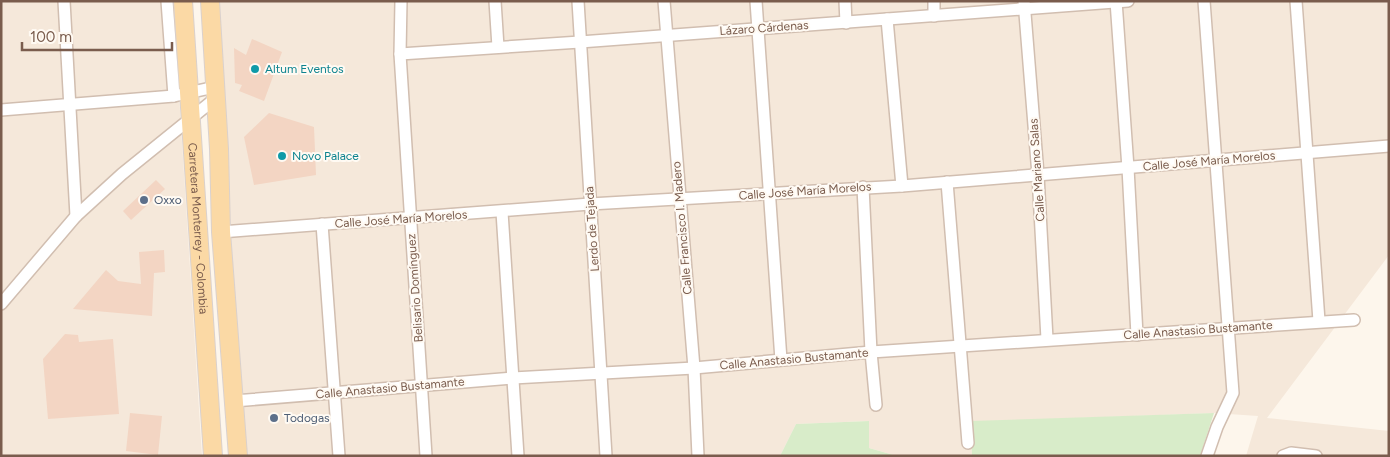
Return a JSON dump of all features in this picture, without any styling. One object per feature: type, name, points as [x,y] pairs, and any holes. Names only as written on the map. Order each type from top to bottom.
[{"type":"main road","name":"Carretera Monterrey - Colombia","points":[[183,1],[181,95],[190,119],[213,456]]},
{"type":"main road","name":"Carretera Monterrey - Colombia","points":[[210,1],[221,232],[238,456]]},
{"type":"street","points":[[64,1],[76,216]]},
{"type":"street","points":[[167,1],[181,95]]},
{"type":"street","name":"Belisario Domínguez","points":[[401,1],[400,54],[426,456]]},
{"type":"street","points":[[495,1],[498,47]]},
{"type":"street","name":"Lerdo de Tejada","points":[[578,1],[606,456]]},
{"type":"street","name":"Calle Francisco I. Madero","points":[[664,1],[694,368],[698,456]]},
{"type":"street","points":[[756,1],[781,360]]},
{"type":"street","points":[[845,1],[846,23]]},
{"type":"street","points":[[934,1],[934,16]]},
{"type":"street","points":[[1204,1],[1233,393],[1217,427],[1207,456]]},
{"type":"street","points":[[1296,1],[1318,321]]},
{"type":"street","points":[[1120,2],[1137,335]]},
{"type":"street","name":"Lázaro Cárdenas","points":[[400,54],[846,23],[934,16],[1024,5],[1120,2]]},
{"type":"street","name":"Calle Mariano Salas","points":[[1024,5],[1038,175],[1047,340]]},
{"type":"street","points":[[887,19],[902,186]]},
{"type":"street","points":[[1,110],[215,93]]},
{"type":"street","points":[[1,304],[76,216],[120,176],[190,119],[215,93]]},
{"type":"street","name":"Calle José María Morelos","points":[[221,232],[590,204],[902,186],[1389,146]]},
{"type":"street","points":[[948,182],[968,443]]},
{"type":"street","points":[[863,187],[871,352],[876,405]]},
{"type":"street","points":[[502,212],[518,456]]},
{"type":"street","points":[[322,224],[336,392],[339,456]]},
{"type":"street","name":"Calle Anastasio Bustamante","points":[[234,401],[513,378],[694,368],[871,352],[1354,320]]},
{"type":"street","points":[[1283,456],[1291,453],[1316,456]]},
{"type":"shaded area","points":[[1,1],[173,1],[202,456],[1,456]]},
{"type":"shaded area","points":[[201,1],[1389,1],[1389,255],[1267,418],[1389,431],[1389,456],[1246,456],[1258,416],[1214,413],[971,422],[972,456],[897,456],[869,448],[868,421],[796,424],[780,456],[242,456]]},
{"type":"green space","points":[[1214,413],[1200,456],[972,456],[971,421]]},
{"type":"green space","points":[[869,421],[869,448],[897,456],[780,456],[796,424]]},
{"type":"building","name":"Altum Eventos","points":[[252,39],[282,52],[264,101],[239,91],[242,85],[235,83],[234,48],[246,55]]},
{"type":"building","name":"Novo Palace","points":[[269,113],[314,127],[316,175],[254,185],[244,137]]},
{"type":"building","name":"Oxxo","points":[[156,180],[165,189],[131,220],[123,211]]},
{"type":"building","points":[[164,250],[165,272],[154,273],[152,316],[73,309],[106,270],[118,281],[141,284],[139,252]]},
{"type":"building","points":[[65,334],[78,335],[79,342],[113,339],[119,414],[48,419],[43,359]]},
{"type":"building","points":[[130,413],[162,416],[158,455],[126,451]]},
{"type":"place","name":"Altum Eventos","points":[[255,69]]},
{"type":"place","name":"Novo Palace","points":[[282,156]]},
{"type":"place","name":"Oxxo","points":[[144,200]]},
{"type":"place","name":"Todogas","points":[[274,418]]}]
